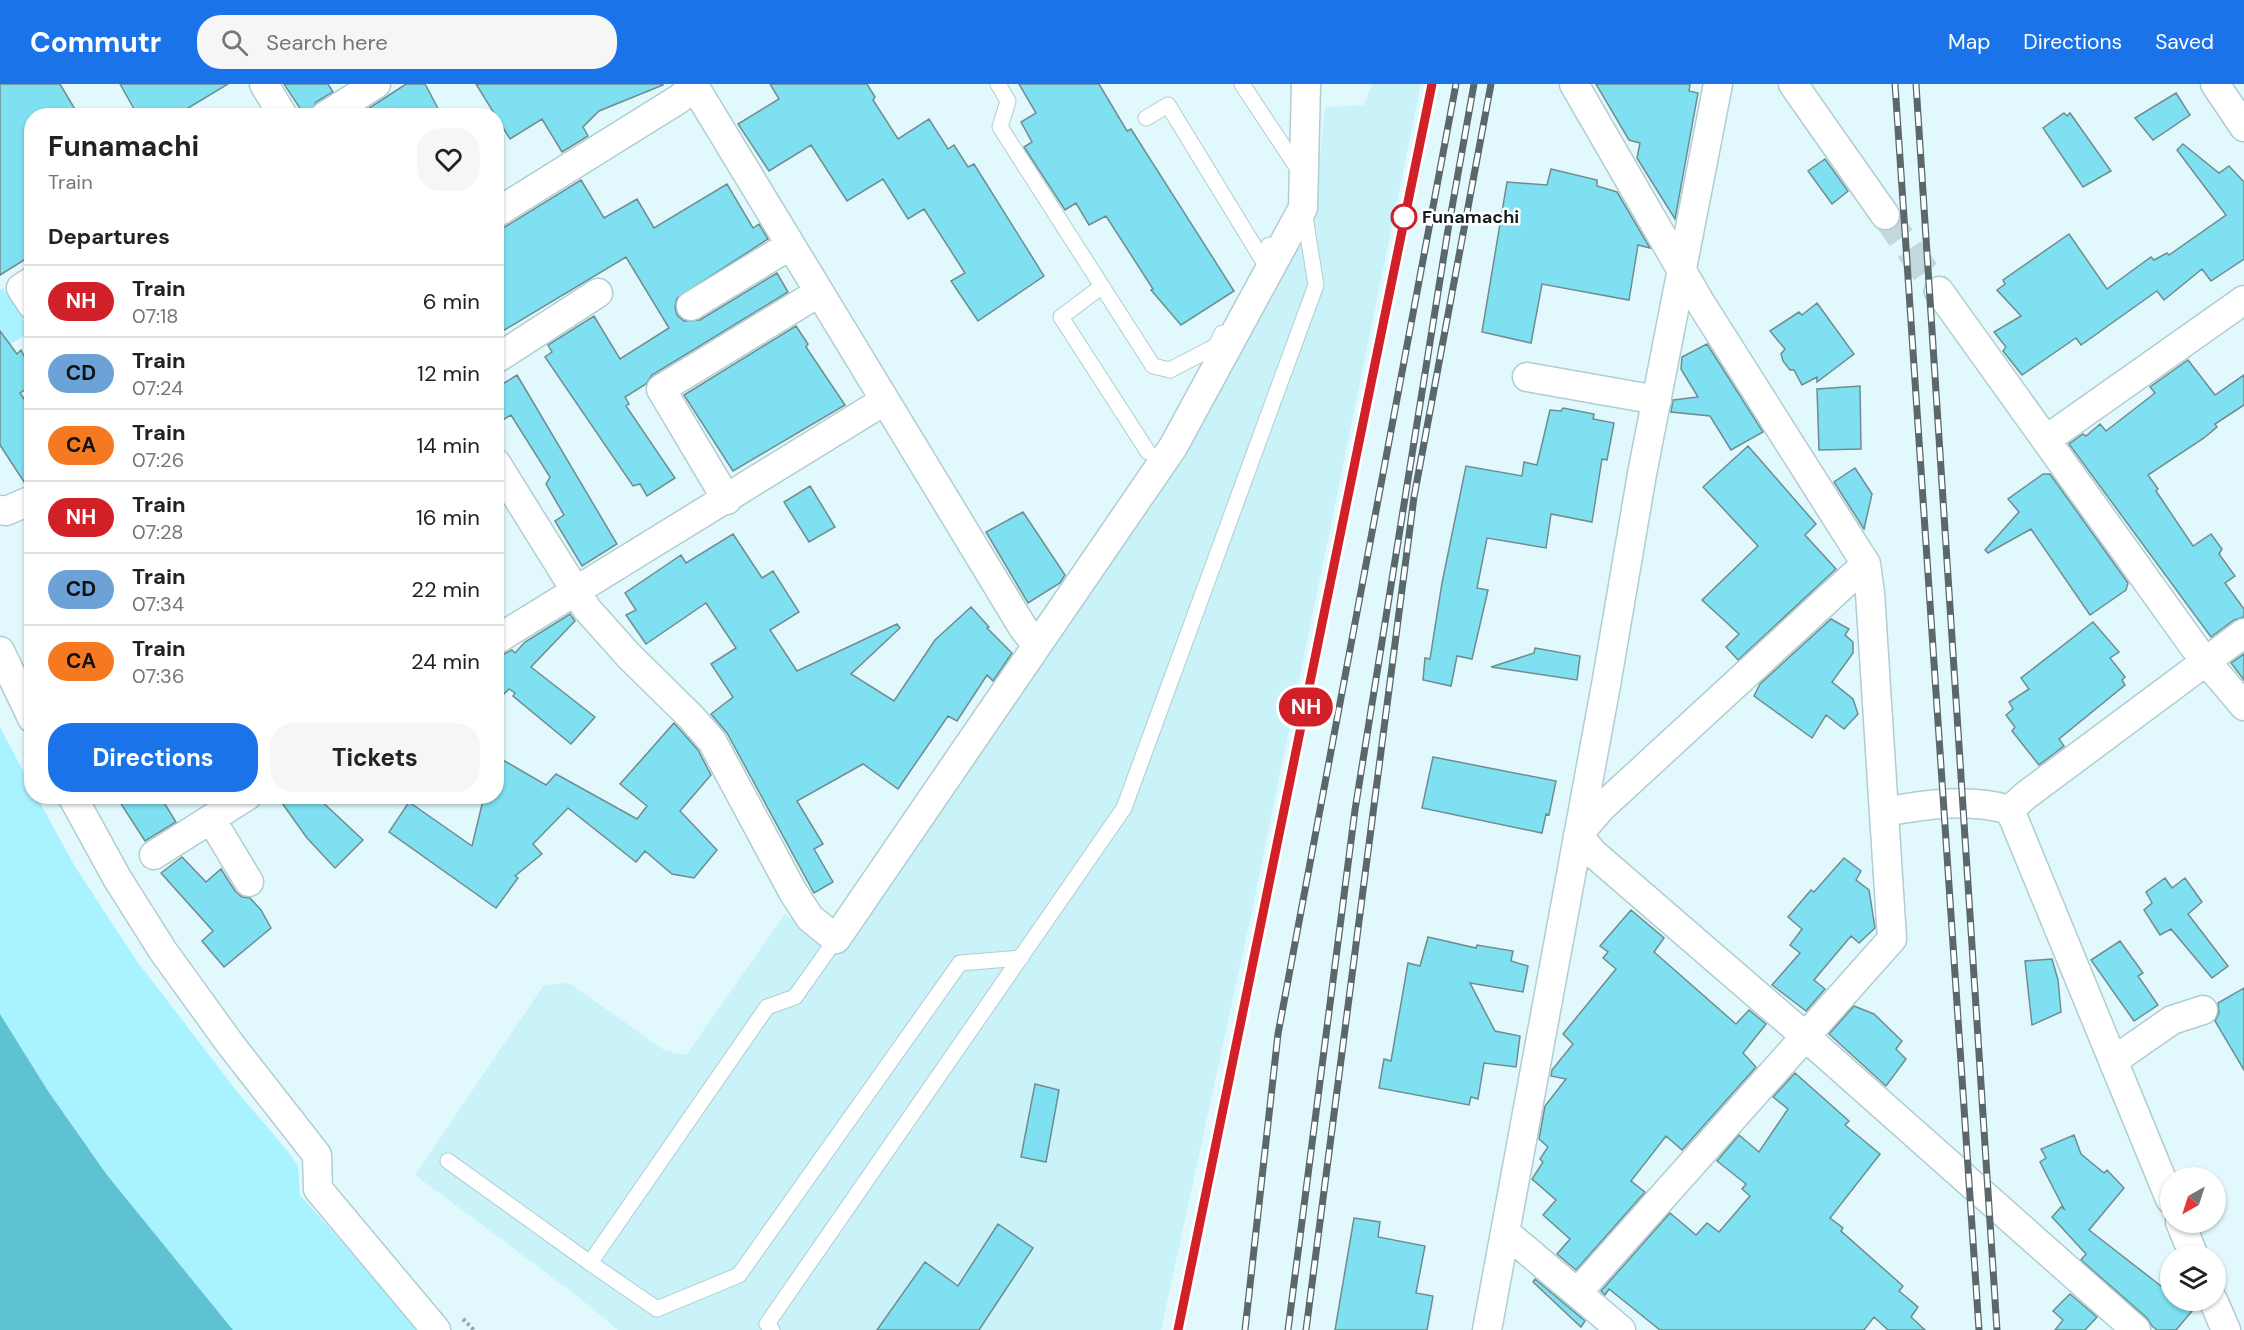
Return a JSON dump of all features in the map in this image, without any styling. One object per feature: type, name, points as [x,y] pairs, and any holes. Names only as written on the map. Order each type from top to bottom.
[{"type":"street","points":[[264,84],[279,108]]},
{"type":"street","points":[[338,108],[376,84]]},
{"type":"street","points":[[504,208],[680,99],[694,84],[789,246],[1022,626],[1036,645]]},
{"type":"street","points":[[504,476],[587,609],[628,656],[691,717],[712,741],[793,892],[810,918],[836,939],[1173,447],[1303,192],[1306,84]]},
{"type":"street","points":[[1574,84],[1682,273],[1866,564],[1870,593],[1892,939],[1804,1035],[1578,1292]]},
{"type":"street","points":[[1487,1330],[1657,400],[1718,84]]},
{"type":"street","points":[[1793,84],[1885,215]]},
{"type":"street","points":[[2215,84],[2244,127]]},
{"type":"street","points":[[691,306],[789,246]]},
{"type":"street","points":[[1939,291],[2195,648],[2207,659],[2244,706]]},
{"type":"street","points":[[504,354],[598,293]]},
{"type":"street","points":[[727,501],[661,389],[818,293]]},
{"type":"street","points":[[2047,439],[2244,300]]},
{"type":"street","points":[[1527,377],[1657,400]]},
{"type":"street","points":[[504,635],[727,501],[884,401]]},
{"type":"street","points":[[0,510],[6,511],[24,503]]},
{"type":"street","points":[[1578,835],[1602,807],[1866,564]]},
{"type":"street","points":[[2010,810],[2025,796],[2244,633]]},
{"type":"street","points":[[0,651],[24,701]]},
{"type":"street","points":[[1885,812],[1962,802],[1991,805],[2010,810]]},
{"type":"street","points":[[76,804],[117,878],[163,951],[231,1045],[317,1155],[318,1190],[436,1330]]},
{"type":"street","points":[[154,855],[234,804]]},
{"type":"street","points":[[2010,810],[2160,1175]]},
{"type":"street","points":[[211,819],[249,882]]},
{"type":"street","points":[[1578,835],[1593,852],[1804,1035],[2136,1330]]},
{"type":"street","points":[[2113,1061],[2172,1020],[2203,1010]]},
{"type":"street","points":[[1505,1232],[1621,1330]]},
{"type":"street","points":[[2218,1311],[2226,1330]]},
{"type":"lane","points":[[998,84],[1008,101],[1000,127],[1153,366],[1170,370],[1216,346],[1297,194],[1303,192]]},
{"type":"lane","points":[[772,1330],[767,1324],[1124,808],[1316,285],[1303,192],[1242,84]]},
{"type":"lane","points":[[1146,118],[1168,105],[1262,259]]},
{"type":"lane","points":[[1101,287],[1061,317],[1148,453]]},
{"type":"lane","points":[[590,1263],[767,1007],[795,997],[836,939]]},
{"type":"lane","points":[[448,1161],[657,1308],[739,1275],[960,963],[1022,958]]},
{"type":"shaded area","points":[[1372,84],[1421,84],[1252,911],[1161,1330],[618,1330],[582,1300],[415,1175],[544,985],[569,983],[664,1050],[686,1055],[785,914],[835,950],[1314,213],[1325,107],[1364,105]]},
{"type":"shaded area","points":[[3,288],[24,321],[24,336],[0,350],[0,290]]},
{"type":"shaded area","points":[[0,727],[24,773],[24,804],[41,804],[74,865],[136,960],[235,1089],[289,1153],[298,1166],[300,1195],[420,1330],[233,1330],[107,1175],[48,1091],[0,1014]]},
{"type":"shaded area","points":[[0,1014],[48,1091],[107,1175],[233,1330],[0,1330]]},
{"type":"building","points":[[0,84],[60,84],[74,108],[24,108],[24,260],[0,275]]},
{"type":"building","points":[[120,84],[228,84],[188,108],[134,108]]},
{"type":"building","points":[[284,84],[328,84],[333,92],[316,102],[313,108],[300,108]]},
{"type":"building","points":[[406,84],[425,84],[438,108],[369,108]]},
{"type":"building","points":[[476,84],[663,84],[599,111],[583,127],[588,136],[562,152],[542,119],[510,139],[504,129],[504,108],[491,108]]},
{"type":"building","points":[[770,84],[867,84],[875,97],[873,100],[898,139],[929,119],[948,149],[954,145],[968,167],[974,164],[1044,276],[978,321],[951,281],[965,273],[924,209],[908,219],[883,179],[847,201],[811,145],[769,171],[738,124],[779,99]]},
{"type":"building","points":[[1019,84],[1099,84],[1127,131],[1131,129],[1234,291],[1181,325],[1151,290],[1153,289],[1106,216],[1089,225],[1076,203],[1065,210],[1024,147],[1032,142],[1021,122],[1036,113]]},
{"type":"building","points":[[1596,84],[1690,84],[1689,91],[1698,93],[1675,219],[1637,158],[1640,143],[1629,140]]},
{"type":"building","points":[[2176,93],[2190,115],[2153,140],[2135,118]]},
{"type":"building","points":[[2064,113],[2067,116],[2070,113],[2111,171],[2083,187],[2043,128]]},
{"type":"building","points":[[2183,144],[2219,173],[2229,166],[2244,182],[2244,259],[2211,281],[2202,269],[2164,300],[2157,291],[2081,345],[2076,338],[2022,375],[2003,351],[2006,347],[1994,332],[2021,316],[1997,290],[2005,284],[2003,280],[2069,234],[2107,289],[2151,257],[2154,260],[2167,253],[2169,255],[2226,215],[2177,150]]},
{"type":"building","points":[[1825,159],[1848,191],[1832,204],[1808,171]]},
{"type":"building","points":[[1551,169],[1597,180],[1597,186],[1617,192],[1650,248],[1638,245],[1629,300],[1542,284],[1531,343],[1482,332],[1507,182],[1547,185]]},
{"type":"building","points":[[581,180],[604,218],[637,199],[654,228],[727,184],[753,228],[759,224],[768,239],[677,298],[675,307],[677,315],[684,321],[700,320],[777,273],[788,292],[652,375],[646,384],[625,397],[629,404],[626,406],[675,478],[647,496],[640,484],[633,486],[545,357],[552,352],[548,345],[594,316],[620,359],[669,328],[626,257],[504,330],[505,227]]},
{"type":"building","points":[[1817,303],[1854,354],[1817,382],[1817,377],[1802,385],[1794,370],[1790,370],[1783,361],[1781,354],[1785,349],[1770,331],[1799,312],[1802,315]]},
{"type":"building","points":[[796,326],[808,344],[806,347],[845,405],[733,471],[684,395]]},
{"type":"building","points":[[0,331],[17,354],[21,350],[24,356],[24,390],[20,393],[24,399],[24,482],[0,445]]},
{"type":"building","points":[[1707,344],[1763,432],[1731,450],[1710,416],[1671,412],[1673,400],[1698,397],[1681,369],[1682,357]]},
{"type":"building","points":[[2188,360],[2215,395],[2244,375],[2244,405],[2215,424],[2217,427],[2204,438],[2148,475],[2158,489],[2156,491],[2193,546],[2211,534],[2222,549],[2219,554],[2235,576],[2225,583],[2244,609],[2244,617],[2234,620],[2211,637],[2069,444],[2083,434],[2086,436],[2100,424],[2106,431],[2155,393],[2150,387]]},
{"type":"building","points":[[517,375],[617,544],[582,566],[555,521],[564,515],[546,484],[550,477],[511,415],[504,419],[504,383]]},
{"type":"building","points":[[1860,386],[1861,449],[1819,450],[1817,389]]},
{"type":"building","points":[[1563,408],[1594,414],[1593,419],[1614,423],[1607,460],[1602,459],[1592,522],[1551,514],[1546,548],[1487,538],[1477,588],[1488,590],[1472,659],[1457,656],[1451,686],[1423,680],[1425,658],[1430,659],[1442,583],[1466,466],[1522,476],[1524,462],[1537,465],[1550,410],[1561,411]]},
{"type":"building","points":[[1748,446],[1816,524],[1805,535],[1836,569],[1738,660],[1726,647],[1739,634],[1702,600],[1758,546],[1703,487]]},
{"type":"building","points":[[1855,468],[1872,494],[1864,529],[1834,482]]},
{"type":"building","points":[[2043,474],[2050,474],[2128,583],[2126,590],[2090,615],[2031,529],[1988,553],[1985,550],[2019,512],[2008,499]]},
{"type":"building","points":[[810,486],[835,527],[809,542],[784,502]]},
{"type":"building","points":[[1023,512],[1065,575],[1060,583],[1028,603],[986,532]]},
{"type":"building","points":[[733,534],[762,578],[773,571],[799,612],[770,630],[797,671],[897,624],[900,628],[851,674],[894,701],[935,640],[971,607],[989,627],[987,628],[1012,653],[993,681],[987,675],[957,721],[948,716],[898,789],[863,764],[797,801],[823,844],[814,849],[833,882],[814,893],[727,733],[711,714],[733,697],[711,664],[736,648],[706,603],[646,644],[626,615],[636,610],[625,593],[681,555],[686,563]]},
{"type":"building","points":[[570,614],[575,621],[531,667],[595,717],[571,744],[513,696],[515,693],[509,689],[504,694],[504,654],[512,650],[515,653],[525,642]]},
{"type":"building","points":[[1831,619],[1849,629],[1845,635],[1853,642],[1853,653],[1832,682],[1853,699],[1858,714],[1844,729],[1826,715],[1812,738],[1754,696],[1760,684]]},
{"type":"building","points":[[2093,622],[2119,652],[2110,658],[2125,677],[2122,680],[2125,685],[2059,739],[2064,746],[2039,765],[2012,731],[2015,727],[2006,715],[2013,709],[2009,702],[2029,689],[2021,678]]},
{"type":"building","points":[[1535,648],[1580,656],[1577,680],[1491,667],[1534,653]]},
{"type":"building","points":[[2244,654],[2244,680],[2231,663]]},
{"type":"building","points":[[674,723],[698,750],[711,775],[680,811],[717,850],[694,878],[672,874],[645,851],[636,862],[568,808],[533,844],[542,854],[515,876],[518,878],[496,908],[389,832],[408,804],[412,804],[472,846],[482,804],[504,804],[504,761],[546,785],[556,774],[637,819],[647,806],[620,784]]},
{"type":"building","points":[[1433,757],[1556,781],[1549,815],[1546,814],[1542,833],[1422,808]]},
{"type":"building","points":[[121,804],[165,804],[176,822],[145,841]]},
{"type":"building","points":[[283,804],[325,804],[363,840],[335,868],[307,838]]},
{"type":"building","points":[[182,857],[206,882],[221,869],[235,891],[242,897],[250,898],[261,910],[271,928],[224,967],[202,941],[213,931],[161,873]]},
{"type":"building","points":[[1844,858],[1861,871],[1856,880],[1869,890],[1875,928],[1859,943],[1851,936],[1814,980],[1825,989],[1806,1011],[1772,985],[1800,953],[1790,945],[1802,929],[1788,917],[1811,890],[1814,892]]},
{"type":"building","points":[[2165,878],[2172,888],[2185,878],[2202,902],[2188,914],[2228,966],[2212,978],[2171,929],[2160,935],[2144,910],[2152,903],[2146,892]]},
{"type":"building","points":[[1631,910],[1664,938],[1654,952],[1736,1024],[1749,1010],[1766,1024],[1743,1053],[1756,1067],[1682,1150],[1666,1136],[1631,1181],[1645,1192],[1576,1270],[1557,1254],[1570,1239],[1543,1215],[1556,1200],[1532,1179],[1543,1162],[1540,1159],[1548,1147],[1539,1139],[1545,1106],[1566,1079],[1551,1076],[1552,1070],[1573,1044],[1563,1034],[1616,969],[1603,958],[1608,952],[1600,946]]},
{"type":"building","points":[[1428,937],[1476,948],[1477,945],[1513,951],[1511,961],[1528,966],[1523,992],[1470,983],[1495,1031],[1520,1036],[1516,1067],[1484,1063],[1478,1099],[1471,1097],[1469,1105],[1379,1088],[1384,1059],[1391,1061],[1408,963],[1420,966]]},
{"type":"building","points":[[2120,941],[2143,973],[2138,976],[2158,1005],[2134,1021],[2091,960]]},
{"type":"building","points":[[2052,959],[2058,980],[2061,1012],[2032,1025],[2025,961]]},
{"type":"building","points":[[2244,988],[2244,1070],[2215,1021],[2219,1013],[2218,1003]]},
{"type":"building","points":[[1854,1006],[1874,1014],[1902,1041],[1896,1049],[1906,1059],[1886,1086],[1829,1034]]},
{"type":"building","points":[[1795,1073],[1849,1121],[1845,1125],[1880,1154],[1830,1218],[1843,1228],[1841,1231],[1903,1286],[1899,1291],[1918,1307],[1911,1317],[1925,1330],[1888,1330],[1874,1317],[1864,1330],[1660,1330],[1609,1289],[1605,1295],[1601,1291],[1670,1213],[1696,1235],[1707,1223],[1719,1232],[1750,1196],[1742,1189],[1746,1184],[1717,1161],[1739,1135],[1759,1152],[1788,1109],[1773,1097]]},
{"type":"building","points":[[1035,1084],[1059,1090],[1046,1162],[1021,1157]]},
{"type":"building","points":[[2074,1135],[2081,1154],[2104,1173],[2107,1170],[2124,1188],[2089,1230],[2160,1285],[2160,1311],[2192,1311],[2176,1330],[2157,1330],[2147,1318],[2081,1260],[2086,1254],[2052,1217],[2061,1207],[2064,1209],[2040,1162],[2046,1158],[2041,1149]]},
{"type":"building","points":[[1354,1218],[1380,1222],[1378,1237],[1425,1246],[1416,1293],[1433,1296],[1427,1330],[1335,1330]]},
{"type":"building","points":[[998,1224],[1033,1248],[979,1330],[877,1330],[925,1262],[958,1286]]},
{"type":"building","points":[[1535,1279],[1585,1321],[1581,1327],[1533,1282]]},
{"type":"building","points":[[2070,1294],[2097,1317],[2085,1330],[2055,1330],[2063,1320],[2053,1311]]},
{"type":"tunnel","points":[[1885,215],[1939,291]]},
{"type":"railway","points":[[1178,1330],[1432,84]]},
{"type":"railway","points":[[1245,1330],[1278,1034],[1456,84]]},
{"type":"railway","points":[[1288,1330],[1355,810],[1448,230],[1474,84]]},
{"type":"railway","points":[[1306,1330],[1414,497],[1491,84]]},
{"type":"railway","points":[[1895,84],[1979,1330]]},
{"type":"railway","points":[[1916,84],[1997,1330]]},
{"type":"train","name":"NH","points":[[1178,1330],[1432,84]]},
{"type":"place","name":"Funamachi","points":[[1404,217]]}]
